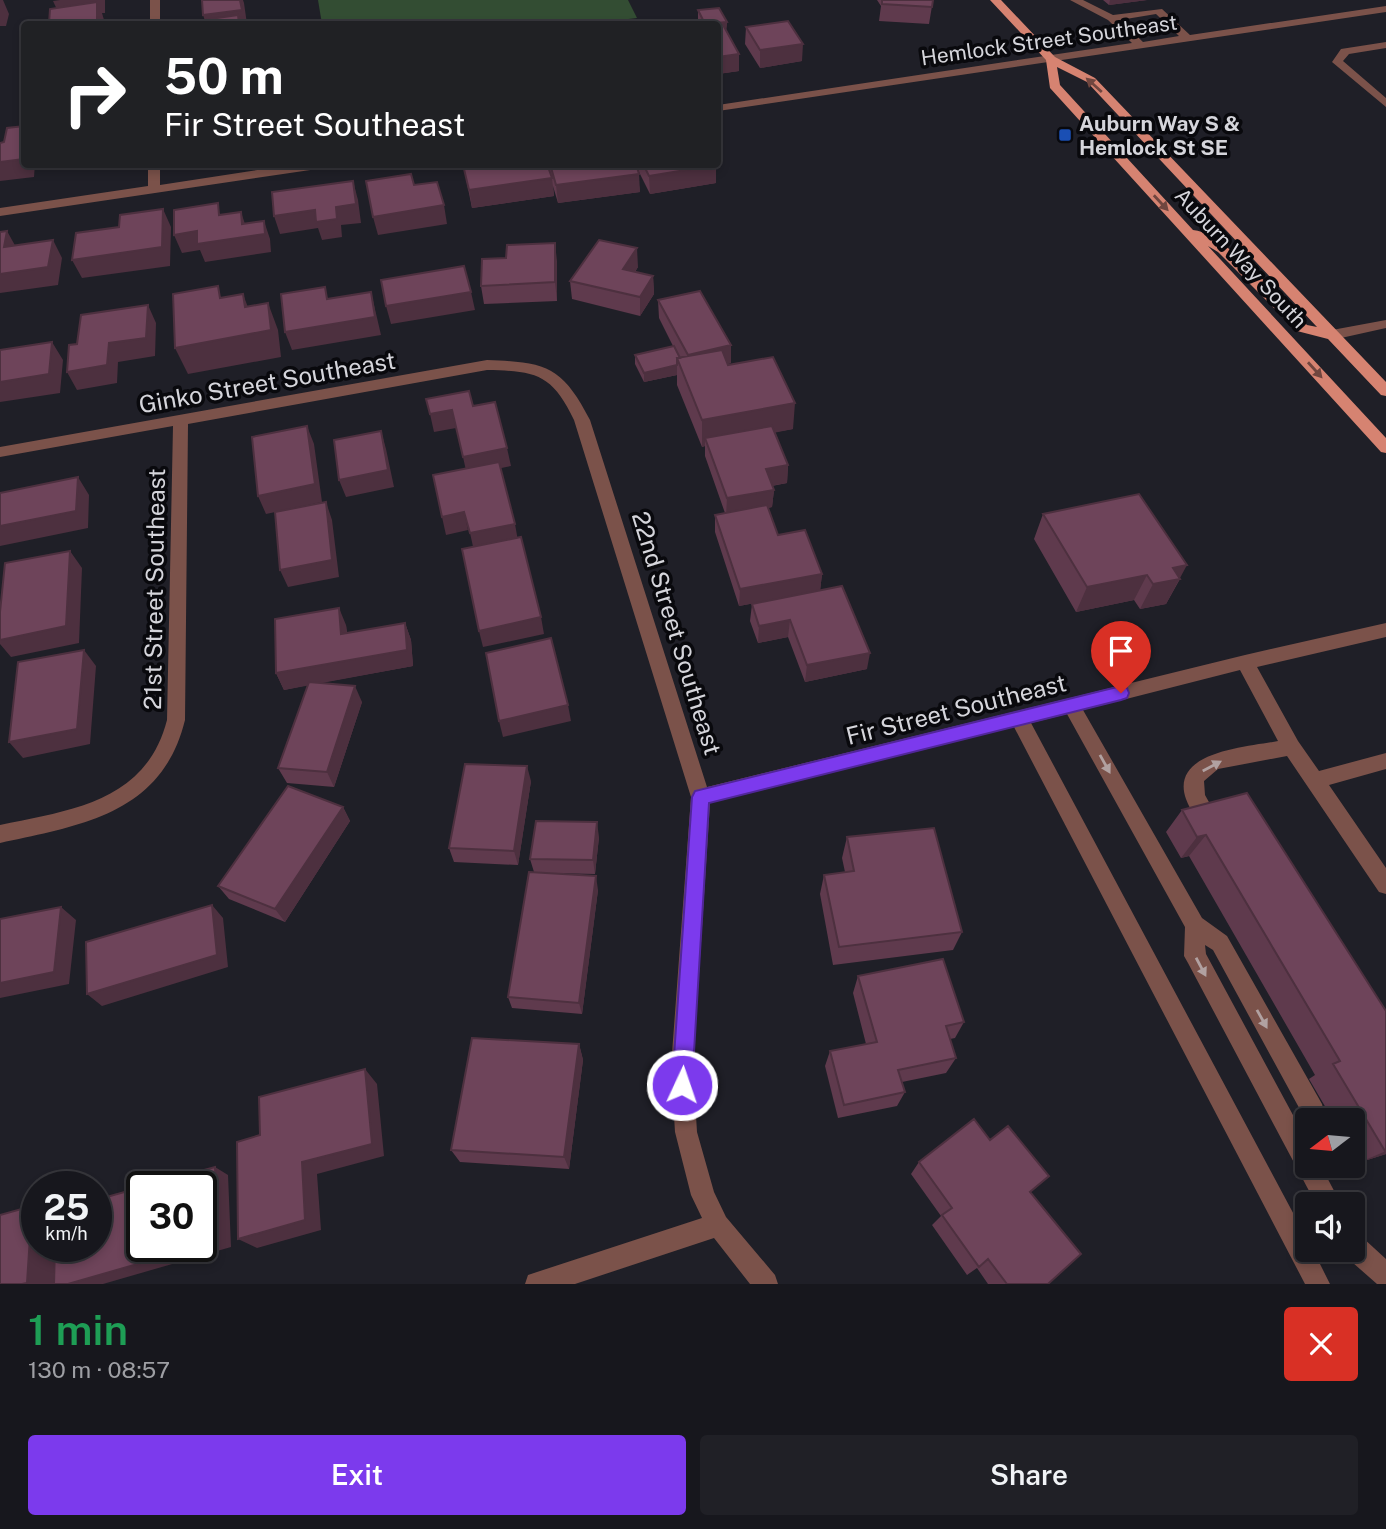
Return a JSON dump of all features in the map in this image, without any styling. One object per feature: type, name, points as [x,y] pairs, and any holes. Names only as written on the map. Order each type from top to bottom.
[{"type":"main road","name":"Auburn Way South","points":[[995,0],[1051,59],[1091,80],[1386,391]]},
{"type":"main road","name":"Auburn Way South","points":[[1051,59],[1054,86],[1386,448]]},
{"type":"main road","points":[[1186,229],[1223,249],[1302,328],[1332,335]]},
{"type":"street","points":[[155,0],[155,21]]},
{"type":"street","points":[[1075,0],[1112,18],[1141,46]]},
{"type":"street","name":"Hemlock Street Southeast","points":[[721,108],[1386,9]]},
{"type":"street","points":[[1112,18],[1158,11],[1188,39]]},
{"type":"street","points":[[1386,45],[1345,51],[1340,54],[1337,62],[1386,104]]},
{"type":"street","points":[[154,168],[154,189]]},
{"type":"street","points":[[0,212],[297,168]]},
{"type":"street","points":[[1332,335],[1386,324]]},
{"type":"street","name":"Ginko Street Southeast","points":[[0,452],[487,365],[543,370]]},
{"type":"street","name":"22nd Street Southeast","points":[[543,370],[562,382],[582,420],[701,797],[682,1067],[682,1102],[694,1165],[718,1225],[766,1284]]},
{"type":"street","name":"21st Street Southeast","points":[[0,834],[95,811],[138,789],[165,755],[176,720],[181,420]]},
{"type":"street","name":"Fir Street Southeast","points":[[701,797],[1245,662],[1386,630]]},
{"type":"street","points":[[1245,662],[1291,747],[1386,885]]},
{"type":"street","points":[[1072,705],[1195,925],[1220,943],[1312,1108]]},
{"type":"street","points":[[1018,718],[1318,1284]]},
{"type":"street","points":[[1209,820],[1195,797],[1194,778],[1213,762],[1291,747]]},
{"type":"street","points":[[1315,781],[1386,761]]},
{"type":"street","points":[[1195,925],[1195,956],[1295,1141]]},
{"type":"street","points":[[537,1284],[718,1225]]},
{"type":"street","points":[[1365,1257],[1386,1276]]},
{"type":"green space","points":[[318,0],[628,0],[637,18],[612,21],[322,21]]},
{"type":"building","points":[[202,0],[240,0],[242,10],[203,15]]},
{"type":"building","points":[[882,0],[933,0],[932,7],[882,4]]},
{"type":"building","points":[[97,2],[97,21],[49,21],[50,9]]},
{"type":"building","points":[[719,8],[727,22],[704,21],[698,10]]},
{"type":"building","points":[[238,15],[239,21],[203,21]]},
{"type":"building","points":[[788,21],[803,44],[760,50],[746,27]]},
{"type":"building","points":[[722,23],[739,54],[721,57]]},
{"type":"building","points":[[21,126],[21,159],[0,162],[0,143],[4,142],[7,128]]},
{"type":"building","points":[[548,168],[552,178],[469,190],[464,169]]},
{"type":"building","points":[[551,168],[637,168],[639,174],[556,185]]},
{"type":"building","points":[[645,168],[698,168],[649,176]]},
{"type":"building","points":[[411,174],[414,185],[437,182],[444,205],[373,217],[366,181]]},
{"type":"building","points":[[353,181],[356,204],[336,207],[337,219],[316,222],[315,210],[274,216],[272,192]]},
{"type":"building","points":[[218,203],[219,215],[241,212],[242,224],[264,221],[265,234],[197,244],[197,231],[174,235],[174,210]]},
{"type":"building","points":[[163,209],[162,247],[72,260],[76,233],[119,227],[120,215]]},
{"type":"building","points":[[7,231],[4,247],[53,240],[48,267],[0,274],[0,232]]},
{"type":"building","points":[[599,240],[637,248],[623,269],[653,276],[640,297],[570,281]]},
{"type":"building","points":[[555,243],[555,282],[481,286],[482,259],[506,258],[507,245]]},
{"type":"building","points":[[464,266],[471,292],[386,306],[381,280]]},
{"type":"building","points":[[218,286],[220,298],[243,294],[245,307],[268,303],[271,330],[175,348],[173,294]]},
{"type":"building","points":[[325,287],[327,299],[371,292],[375,317],[285,332],[281,294]]},
{"type":"building","points":[[700,291],[731,345],[688,355],[658,300]]},
{"type":"building","points":[[148,305],[146,338],[109,343],[107,365],[67,372],[69,345],[77,344],[81,315]]},
{"type":"building","points":[[52,342],[49,374],[0,382],[0,350]]},
{"type":"building","points":[[674,346],[680,358],[677,358],[677,365],[644,373],[635,355]]},
{"type":"building","points":[[722,350],[728,365],[773,357],[795,403],[702,420],[677,358]]},
{"type":"building","points":[[469,391],[473,406],[495,402],[507,448],[463,457],[452,410],[430,414],[426,399]]},
{"type":"building","points":[[307,426],[315,484],[258,496],[252,437]]},
{"type":"building","points":[[772,426],[788,465],[766,469],[774,490],[727,498],[705,438]]},
{"type":"building","points":[[381,431],[388,470],[339,480],[334,440]]},
{"type":"building","points":[[499,462],[515,524],[470,533],[464,512],[442,517],[433,475]]},
{"type":"building","points":[[78,477],[76,511],[0,526],[0,493]]},
{"type":"building","points":[[1139,494],[1187,565],[1173,568],[1180,579],[1153,584],[1147,575],[1087,587],[1043,514]]},
{"type":"building","points":[[326,502],[332,560],[280,570],[275,512]]},
{"type":"building","points":[[767,505],[778,535],[805,530],[822,574],[740,589],[715,515]]},
{"type":"building","points":[[521,537],[541,617],[479,631],[462,549]]},
{"type":"building","points":[[70,551],[66,626],[0,640],[5,563]]},
{"type":"building","points":[[842,586],[870,653],[807,665],[790,620],[759,626],[752,604]]},
{"type":"building","points":[[339,608],[341,634],[405,623],[407,650],[276,673],[275,619]]},
{"type":"building","points":[[551,638],[568,705],[499,721],[486,653]]},
{"type":"building","points":[[84,650],[77,729],[9,742],[18,662]]},
{"type":"building","points":[[309,682],[355,686],[327,772],[278,768]]},
{"type":"building","points":[[465,764],[527,766],[514,851],[449,848]]},
{"type":"building","points":[[288,786],[343,807],[275,909],[218,886]]},
{"type":"building","points":[[1247,793],[1386,1011],[1386,1151],[1365,1118],[1365,1108],[1359,1108],[1333,1064],[1340,1061],[1206,835],[1197,837],[1182,810]]},
{"type":"building","points":[[536,821],[597,822],[593,860],[530,859]]},
{"type":"building","points":[[934,828],[962,932],[839,947],[824,875],[854,871],[847,837]]},
{"type":"building","points":[[529,872],[596,876],[579,1003],[508,997]]},
{"type":"building","points":[[212,905],[217,955],[87,994],[86,942]]},
{"type":"building","points":[[61,907],[54,972],[0,983],[0,919]]},
{"type":"building","points":[[943,959],[964,1022],[946,1026],[956,1058],[898,1070],[905,1092],[844,1105],[830,1051],[877,1042],[858,976]]},
{"type":"building","points":[[472,1038],[579,1044],[564,1157],[451,1150]]},
{"type":"building","points":[[365,1069],[372,1144],[302,1162],[305,1220],[238,1239],[237,1142],[260,1135],[259,1097]]},
{"type":"building","points":[[974,1119],[990,1140],[1008,1126],[1049,1176],[1030,1192],[1081,1254],[1048,1284],[1007,1284],[988,1259],[979,1267],[942,1215],[952,1208],[919,1162]]},
{"type":"building","points":[[126,1192],[126,1262],[144,1262],[68,1284],[54,1284],[55,1262],[112,1262],[112,1195]]},
{"type":"building","points":[[21,1209],[21,1262],[28,1262],[27,1283],[0,1284],[0,1215]]},
{"type":"place","name":"Auburn Way S & Hemlock St SE","points":[[1065,135]]},
{"type":"route","points":[[682,1085],[701,797],[1121,693]]}]
